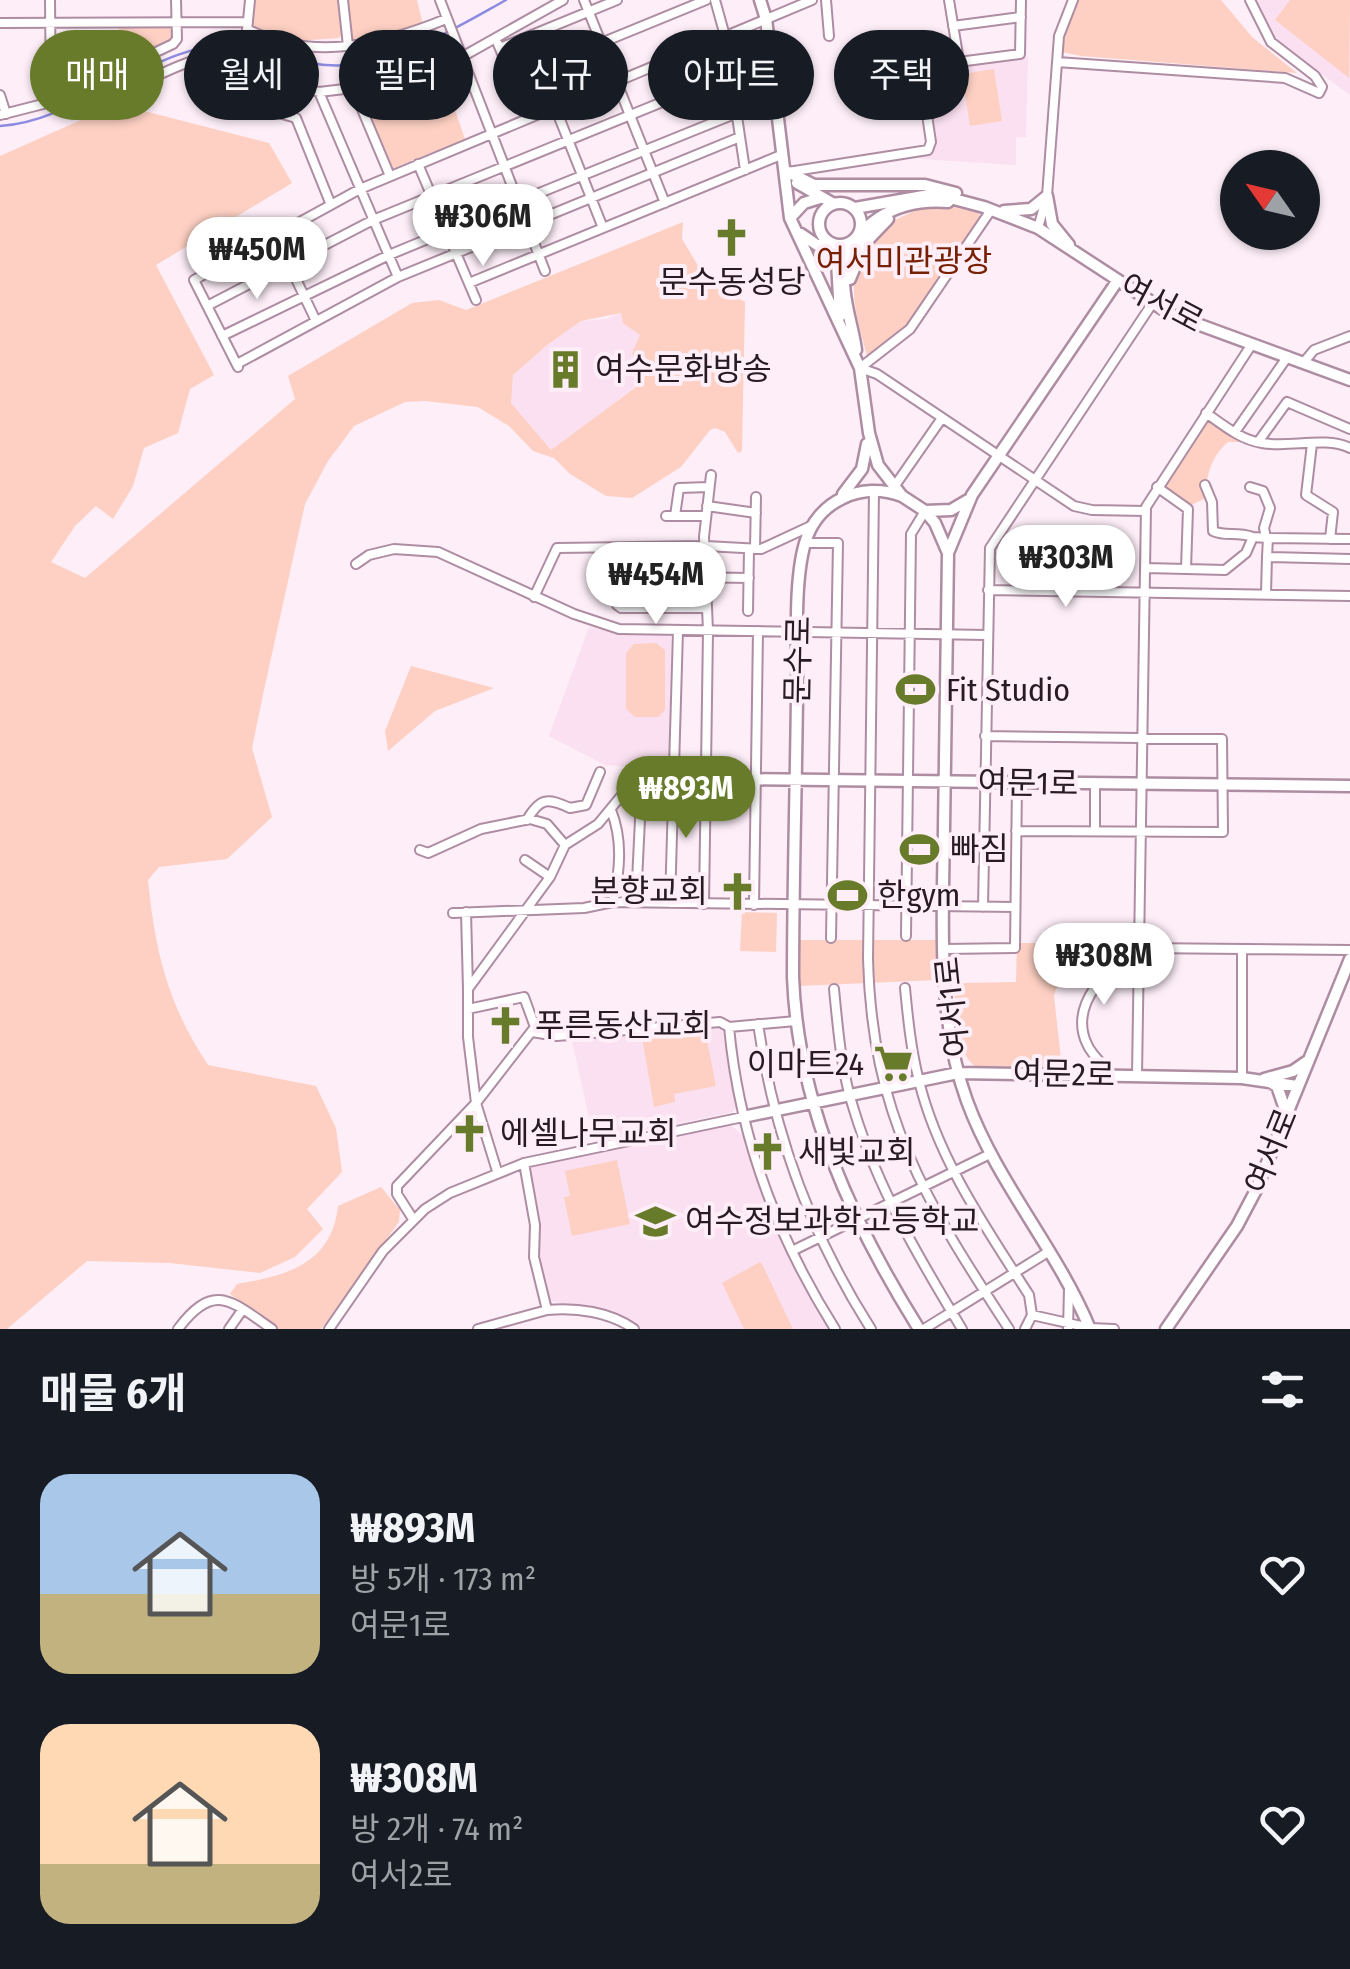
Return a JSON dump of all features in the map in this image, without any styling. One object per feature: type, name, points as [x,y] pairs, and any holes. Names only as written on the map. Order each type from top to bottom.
[{"type":"street","points":[[50,0],[50,30]]},
{"type":"street","points":[[164,48],[177,39],[176,0]]},
{"type":"street","points":[[0,22],[176,22],[247,30],[250,0]]},
{"type":"street","points":[[343,0],[346,30]]},
{"type":"street","points":[[440,0],[450,30]]},
{"type":"street","points":[[510,30],[564,0]]},
{"type":"street","points":[[584,0],[597,30]]},
{"type":"street","points":[[544,30],[617,0]]},
{"type":"street","points":[[628,32],[706,0]]},
{"type":"street","points":[[715,0],[722,30]]},
{"type":"street","points":[[760,0],[767,30]]},
{"type":"street","points":[[739,30],[812,0]]},
{"type":"street","points":[[826,0],[829,36]]},
{"type":"street","points":[[949,0],[954,30]]},
{"type":"street","points":[[969,60],[1020,54],[1021,0]]},
{"type":"street","points":[[1074,0],[1060,31],[1048,196],[1052,224],[1076,253]]},
{"type":"street","points":[[1057,62],[1285,78],[1319,94],[1322,87],[1314,76],[1264,33],[1250,0]]},
{"type":"street","points":[[953,26],[1021,17]]},
{"type":"street","points":[[421,30],[446,21]]},
{"type":"street","points":[[339,90],[319,92],[398,277]]},
{"type":"street","points":[[473,90],[545,271]]},
{"type":"street","points":[[0,95],[3,114],[30,107]]},
{"type":"street","points":[[207,306],[374,220],[648,108]]},
{"type":"street","points":[[628,110],[665,202]]},
{"type":"street","points":[[297,120],[331,205]]},
{"type":"street","points":[[366,120],[390,176]]},
{"type":"street","points":[[524,120],[360,189],[194,280],[238,365],[398,277],[740,137]]},
{"type":"street","points":[[560,120],[603,228]]},
{"type":"street","points":[[222,336],[388,255],[719,120]]},
{"type":"street","points":[[737,120],[745,170]]},
{"type":"street","points":[[777,120],[784,188],[794,225],[848,333]]},
{"type":"street","points":[[788,172],[928,150],[931,144],[927,120]]},
{"type":"street","points":[[781,151],[788,172],[817,196]]},
{"type":"street","points":[[469,283],[745,170],[781,151]]},
{"type":"street","points":[[418,164],[476,300]]},
{"type":"street","points":[[788,172],[814,185],[943,188],[990,209]]},
{"type":"street","points":[[784,188],[834,204]]},
{"type":"street","points":[[854,208],[934,194],[990,209]]},
{"type":"street","points":[[794,225],[804,203],[817,196]]},
{"type":"street","points":[[794,225],[813,244],[844,246],[884,214],[917,203],[945,202],[1026,211],[1048,196]]},
{"type":"street","points":[[1038,228],[1048,196]]},
{"type":"street","points":[[848,333],[846,265],[861,221],[854,208],[845,203],[823,211],[818,223],[837,264],[837,296],[848,333],[860,368],[869,433],[878,465],[898,492],[925,510],[951,510],[972,496]]},
{"type":"street","points":[[848,333],[850,278],[860,251],[879,225],[917,203]]},
{"type":"street","points":[[860,368],[910,329],[990,209]]},
{"type":"street","name":"여서로","points":[[990,209],[1038,228],[1152,304],[1350,380]]},
{"type":"street","points":[[275,235],[316,321]]},
{"type":"street","points":[[948,554],[972,496],[1118,280]]},
{"type":"street","points":[[982,907],[990,548],[1152,304]]},
{"type":"street","points":[[1304,362],[1314,350],[1350,336]]},
{"type":"street","points":[[1137,1076],[1146,510],[1157,487],[1252,344]]},
{"type":"street","points":[[1235,432],[1288,356]]},
{"type":"street","points":[[860,368],[877,374],[1080,508],[1146,510]]},
{"type":"street","points":[[1258,442],[1288,402],[1350,429]]},
{"type":"street","points":[[1206,413],[1258,442],[1348,443]]},
{"type":"street","points":[[898,492],[942,418]]},
{"type":"street","name":"문수로","points":[[869,433],[864,466],[839,499],[830,504],[805,543],[798,631],[793,977],[796,1020],[813,1103],[837,1178],[856,1218],[922,1329]]},
{"type":"street","points":[[1312,444],[1306,496],[1333,512],[1330,539]]},
{"type":"street","points":[[704,904],[706,546],[711,475]]},
{"type":"street","points":[[1206,485],[1212,502],[1213,531],[1224,536],[1236,532],[1267,538],[1350,539]]},
{"type":"street","points":[[1157,487],[1188,509],[1186,569]]},
{"type":"street","points":[[1250,487],[1262,490],[1271,509],[1264,528],[1266,594]]},
{"type":"street","points":[[710,488],[678,489],[670,516],[707,511],[756,513]]},
{"type":"street","points":[[839,499],[874,491],[898,492]]},
{"type":"street","points":[[874,491],[868,906],[868,987],[873,1032],[884,1088],[922,1188],[1009,1329]]},
{"type":"street","points":[[748,611],[756,497]]},
{"type":"street","points":[[906,936],[911,534],[925,510]]},
{"type":"street","name":"여서1로","points":[[925,510],[942,533],[948,554],[943,906],[948,1003],[958,1073],[990,1154],[1067,1281],[1090,1328]]},
{"type":"street","points":[[534,596],[557,548],[752,549],[814,525]]},
{"type":"street","points":[[1146,568],[1228,569],[1246,553],[1253,537]]},
{"type":"street","points":[[805,543],[838,543],[831,938]]},
{"type":"street","points":[[356,564],[385,550],[438,552],[619,629],[987,634]]},
{"type":"street","points":[[1267,557],[1350,558]]},
{"type":"street","points":[[1202,570],[1202,592]]},
{"type":"street","points":[[708,608],[621,608],[617,604],[619,591],[630,576],[748,578]]},
{"type":"street","points":[[988,590],[1350,596]]},
{"type":"street","points":[[670,903],[678,631]]},
{"type":"street","points":[[754,905],[758,631]]},
{"type":"street","points":[[985,736],[1222,739],[1223,832],[1016,830]]},
{"type":"street","points":[[527,820],[546,800],[572,808],[586,804],[600,772]]},
{"type":"street","points":[[468,989],[511,935],[550,877],[565,846],[586,834],[631,784],[642,778]]},
{"type":"street","points":[[636,902],[642,778]]},
{"type":"street","name":"여문1로","points":[[642,778],[1350,786]]},
{"type":"street","points":[[945,949],[1015,948],[1017,783]]},
{"type":"street","points":[[1095,784],[1095,831]]},
{"type":"street","points":[[611,810],[619,841],[618,877],[612,902]]},
{"type":"street","points":[[420,850],[428,853],[481,829],[536,819],[546,824],[565,846]]},
{"type":"street","points":[[524,860],[550,877]]},
{"type":"street","points":[[454,914],[584,908],[612,902],[1015,907]]},
{"type":"street","points":[[466,912],[471,1062],[476,1103],[497,1172]]},
{"type":"street","points":[[1112,1075],[1086,1043],[1085,1005],[1114,965],[1139,948],[1350,950]]},
{"type":"street","points":[[1242,949],[1242,1078]]},
{"type":"street","name":"여서로","points":[[1166,1329],[1256,1190],[1350,959]]},
{"type":"street","points":[[905,988],[919,1081],[954,1172],[1032,1302],[1026,1329]]},
{"type":"street","points":[[834,989],[850,1095],[889,1203],[962,1329]]},
{"type":"street","points":[[413,1219],[397,1194],[397,1186],[476,1103],[535,1026],[524,997],[468,1009]]},
{"type":"street","points":[[532,1032],[557,1036],[720,1022],[729,1027],[796,1020]]},
{"type":"street","points":[[758,1024],[774,1111],[800,1194],[819,1238],[871,1329]]},
{"type":"street","points":[[729,1027],[743,1117],[763,1184],[792,1251],[835,1329]]},
{"type":"street","points":[[1264,1078],[1293,1071],[1310,1058]]},
{"type":"street","name":"여문2로","points":[[328,1329],[370,1268],[413,1219],[439,1199],[524,1163],[958,1073],[1264,1078],[1298,1086]]},
{"type":"street","points":[[1264,1078],[1280,1092],[1285,1116]]},
{"type":"street","points":[[792,1251],[990,1154]]},
{"type":"street","points":[[524,1163],[535,1225],[534,1256],[547,1310]]},
{"type":"street","points":[[922,1329],[1048,1252]]},
{"type":"street","points":[[1067,1281],[1068,1326]]},
{"type":"street","points":[[178,1329],[193,1309],[210,1300],[225,1300],[272,1329]]},
{"type":"street","points":[[229,1329],[243,1309]]},
{"type":"street","points":[[478,1329],[547,1310],[586,1311],[611,1317],[634,1329]]},
{"type":"street","points":[[1032,1315],[1068,1326],[1114,1329]]},
{"type":"shaded area","points":[[1255,0],[1350,0],[1350,95],[1276,41]]},
{"type":"shaded area","points":[[1028,57],[1026,137],[1016,137],[1016,165],[921,159],[920,156],[934,151],[929,120],[969,120],[969,64]]},
{"type":"shaded area","points":[[622,312],[641,335],[632,353],[640,383],[551,451],[511,403],[513,375],[581,321],[606,319]]},
{"type":"shaded area","points":[[589,627],[617,633],[671,635],[669,770],[605,765],[549,736]]},
{"type":"shaded area","points":[[721,1025],[737,1105],[733,1112],[594,1141],[571,1036]]},
{"type":"shaded area","name":"여수정보과학고등학교","points":[[730,1124],[744,1137],[768,1213],[810,1300],[829,1329],[641,1329],[614,1313],[550,1301],[538,1262],[539,1229],[529,1167]]},
{"type":"green space","points":[[253,0],[339,0],[343,30],[339,30],[339,38],[319,39],[319,30],[260,30],[252,26]]},
{"type":"green space","points":[[345,0],[417,0],[423,25],[410,30],[349,30]]},
{"type":"green space","points":[[1078,0],[1221,0],[1252,37],[1297,73],[1062,52],[1064,27]]},
{"type":"green space","points":[[1290,0],[1350,0],[1349,78],[1275,20]]},
{"type":"green space","points":[[119,25],[173,26],[173,38],[164,43],[164,30],[119,30]]},
{"type":"green space","points":[[994,69],[1002,121],[970,126],[969,73]]},
{"type":"green space","points":[[164,116],[269,143],[292,183],[156,265],[214,375],[190,389],[178,433],[144,448],[133,486],[113,519],[96,506],[75,526],[51,562],[85,578],[295,399],[288,376],[412,303],[439,300],[466,310],[683,222],[682,239],[709,284],[745,302],[742,451],[738,453],[725,432],[710,430],[681,467],[632,498],[606,496],[570,474],[554,458],[533,451],[509,426],[478,407],[405,402],[354,426],[328,461],[305,504],[252,748],[272,817],[227,859],[159,867],[148,880],[155,930],[173,999],[208,1065],[316,1086],[336,1128],[342,1172],[307,1209],[323,1229],[295,1257],[260,1273],[170,1263],[87,1261],[7,1329],[0,1329],[0,156],[81,120],[164,120]],"holes":[[[621,313],[623,323],[640,335],[632,353],[640,384],[551,450],[511,403],[513,375],[581,321]]]},
{"type":"green space","points":[[369,120],[458,120],[465,139],[390,167]]},
{"type":"green space","name":"여서미관광장","points":[[945,205],[979,213],[980,220],[903,329],[867,356],[854,294],[860,259],[880,231],[894,221]]},
{"type":"green space","points":[[1212,421],[1244,442],[1228,442],[1221,449],[1210,469],[1204,499],[1191,505],[1165,486],[1207,422]]},
{"type":"green space","points":[[656,643],[665,650],[665,710],[658,717],[635,717],[626,709],[626,653],[634,644]]},
{"type":"green space","points":[[411,666],[494,688],[435,711],[388,751],[385,731]]},
{"type":"green space","points":[[742,912],[777,913],[776,952],[740,951]]},
{"type":"green space","points":[[797,940],[936,940],[936,980],[799,986]]},
{"type":"green space","points":[[1017,943],[1101,943],[1072,966],[1054,996],[1062,1068],[975,1066],[964,1051],[954,991],[962,983],[1016,982]]},
{"type":"green space","points":[[698,1031],[700,1036],[706,1035],[716,1086],[674,1094],[675,1102],[654,1107],[642,1037]]},
{"type":"green space","points":[[617,1160],[630,1224],[572,1236],[564,1197],[570,1196],[565,1171]]},
{"type":"green space","points":[[381,1187],[400,1210],[399,1222],[321,1329],[278,1329],[230,1294],[237,1284],[289,1271],[317,1254],[334,1225],[338,1206]]},
{"type":"green space","points":[[760,1262],[793,1329],[744,1329],[722,1283]]},
{"type":"waterway","points":[[319,64],[350,65],[397,54],[506,0]]},
{"type":"waterway","points":[[0,126],[31,121],[61,110],[184,53]]},
{"type":"place","name":"문수동성당","points":[[732,237]]},
{"type":"place","name":"여수문화방송","points":[[565,369]]},
{"type":"place","name":"Fit Studio","points":[[916,690]]},
{"type":"place","name":"빠짐","points":[[920,849]]},
{"type":"place","name":"본향교회","points":[[738,891]]},
{"type":"place","name":"한gym","points":[[847,895]]},
{"type":"place","name":"푸른동산교회","points":[[505,1025]]},
{"type":"place","name":"이마트24","points":[[894,1064]]},
{"type":"place","name":"에셀나무교회","points":[[470,1133]]},
{"type":"place","name":"새빛교회","points":[[768,1152]]},
{"type":"place","name":"여수정보과학고등학교","points":[[655,1221]]}]
